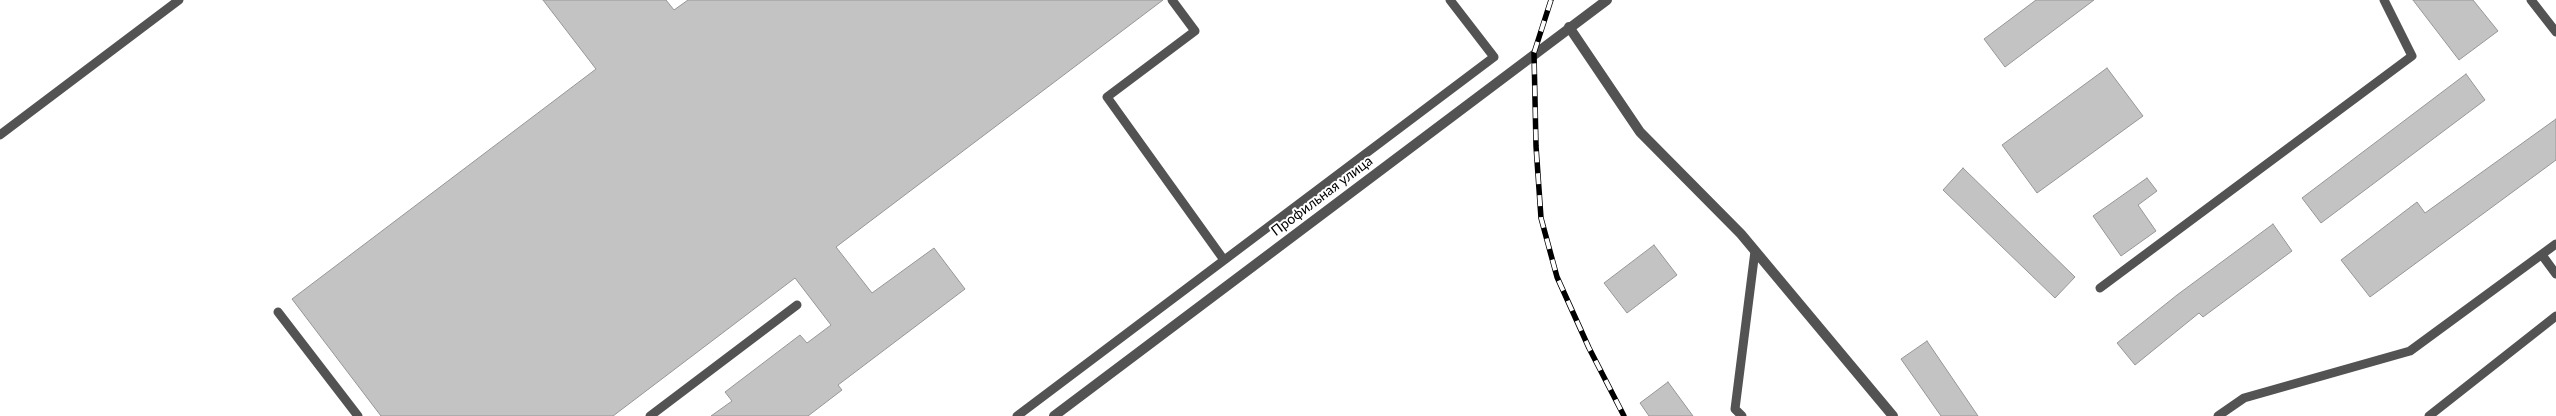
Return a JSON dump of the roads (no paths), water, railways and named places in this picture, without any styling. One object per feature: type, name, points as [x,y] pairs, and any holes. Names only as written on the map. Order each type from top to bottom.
[{"type":"street","name":"Профильная улица","points":[[1054,416],[1607,0]]},
{"type":"street","points":[[1569,28],[1640,132],[1755,251],[1893,416]]},
{"type":"lane","points":[[0,135],[179,0]]},
{"type":"lane","points":[[1172,0],[1195,31],[1107,97],[1224,260]]},
{"type":"lane","points":[[1017,416],[1494,57],[1450,0]]},
{"type":"lane","points":[[2100,288],[2412,56],[2384,0]]},
{"type":"lane","points":[[2531,0],[2556,32]]},
{"type":"lane","points":[[2218,416],[2244,398],[2410,351],[2556,244]]},
{"type":"lane","points":[[1742,416],[1735,409],[1755,251]]},
{"type":"lane","points":[[2542,255],[2556,274]]},
{"type":"lane","points":[[650,416],[797,305]]},
{"type":"lane","points":[[278,312],[358,416]]},
{"type":"lane","points":[[2429,416],[2555,318]]},
{"type":"railway","points":[[1551,0],[1534,53],[1536,146],[1541,218],[1557,277],[1589,348],[1624,416]]}]
